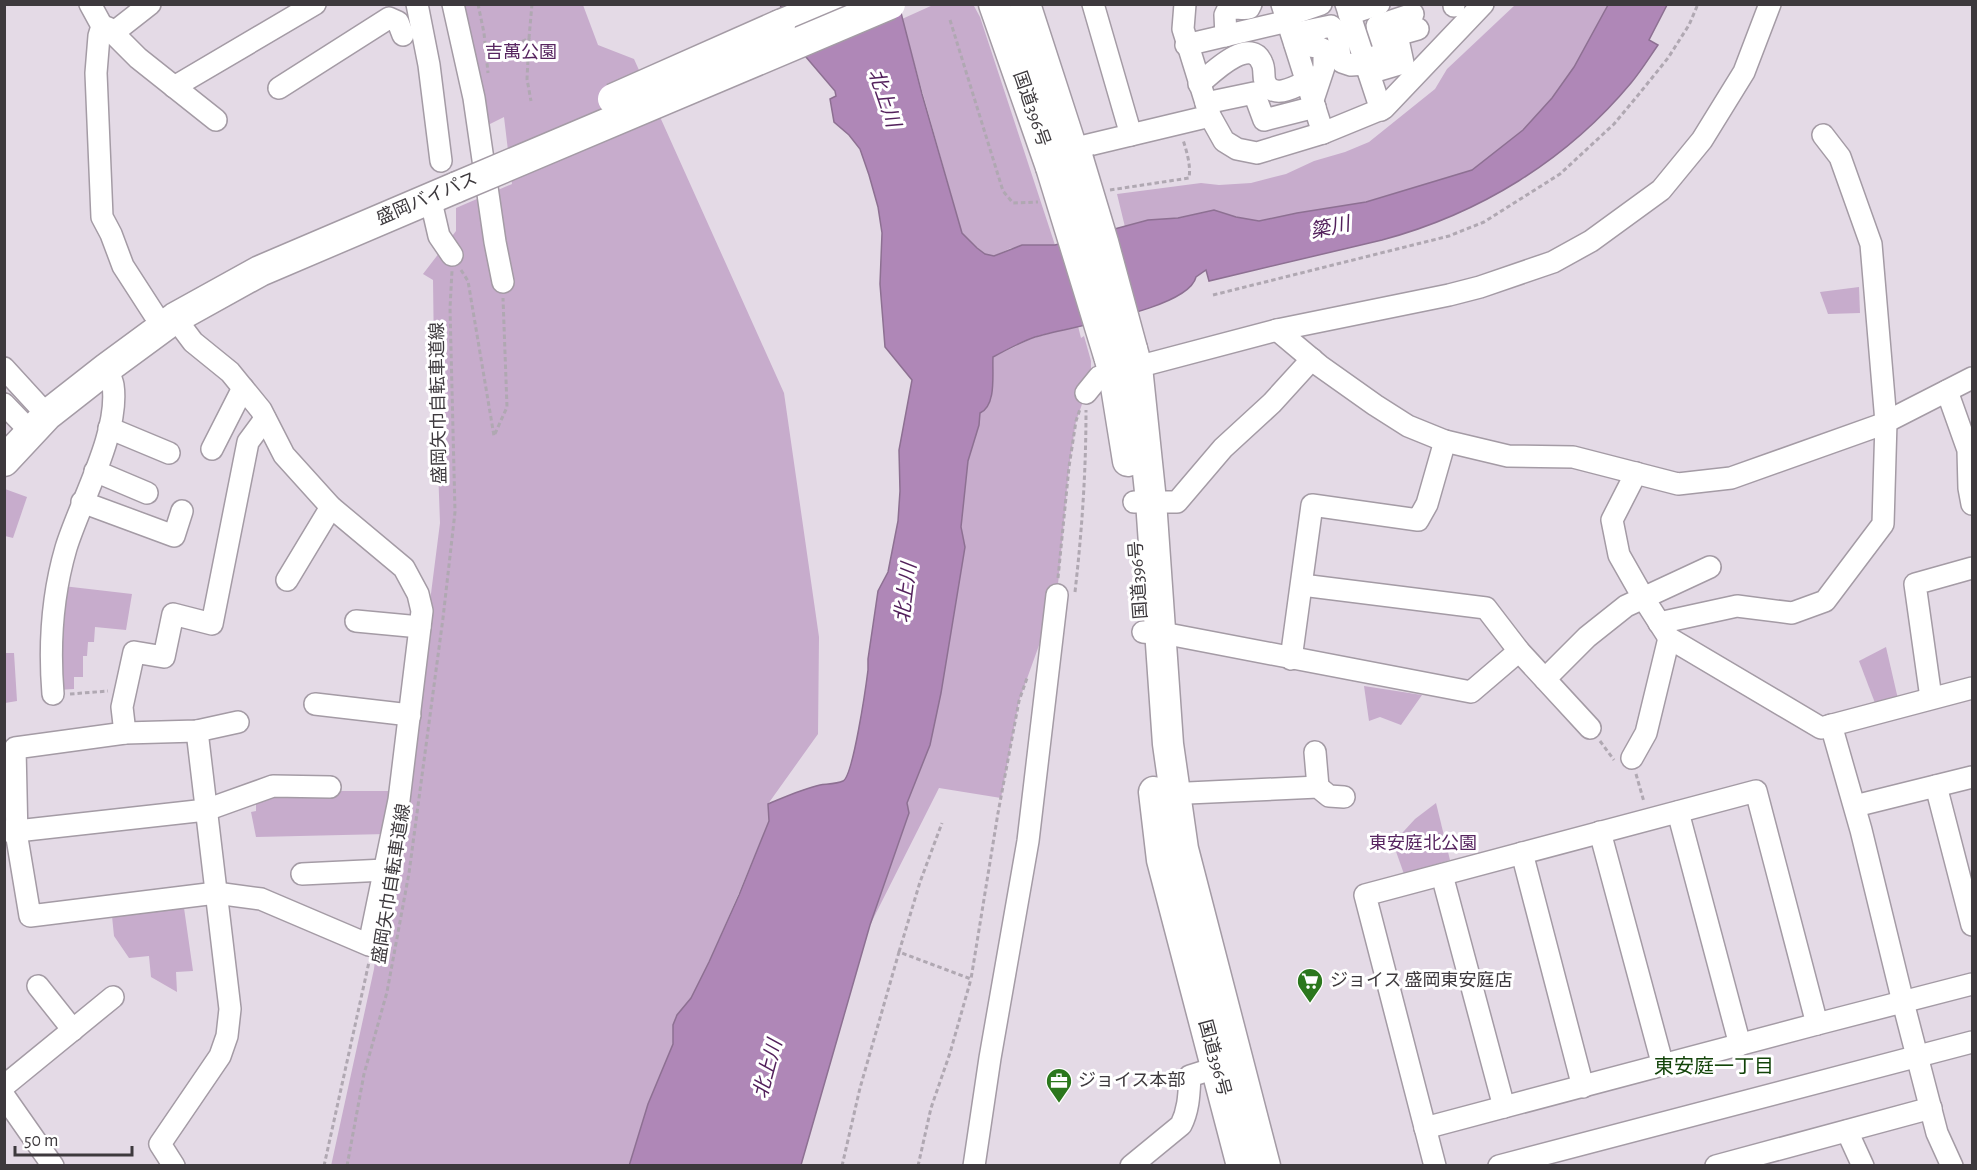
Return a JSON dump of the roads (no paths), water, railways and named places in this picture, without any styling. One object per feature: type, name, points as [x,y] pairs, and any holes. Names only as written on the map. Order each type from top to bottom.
[{"type":"highway","name":"盛岡バイパス","points":[[4,461],[23,418],[259,252],[449,172],[831,4]]},
{"type":"highway","name":"盛岡バイパス","points":[[449,172],[890,4]]},
{"type":"highway","name":"国道396号","points":[[994,4],[1067,158]]},
{"type":"highway","name":"国道396号","points":[[1025,4],[1123,362],[1142,501],[1152,633],[1167,744],[1164,791],[1183,849],[1208,953],[1228,1064],[1242,1166]]},
{"type":"highway","name":"盛岡バイパス","points":[[23,418],[107,368],[165,316]]},
{"type":"highway","name":"国道396号","points":[[1228,1064],[1264,1166]]},
{"type":"street","points":[[90,4],[107,29],[138,58],[216,120]]},
{"type":"street","points":[[150,4],[99,36],[96,72],[102,217],[123,266],[165,316],[230,372],[261,410],[284,455],[331,507],[405,568],[418,594],[422,611],[399,800],[369,945],[261,899],[216,893],[30,916],[11,831],[15,748],[125,733],[197,731],[238,722]]},
{"type":"street","points":[[174,87],[315,4]]},
{"type":"street","points":[[417,4],[449,172]]},
{"type":"street","points":[[453,4],[474,98],[503,282]]},
{"type":"street","points":[[1093,4],[1131,135]]},
{"type":"street","points":[[1185,4],[1182,29],[1186,45],[1205,101],[1224,141],[1237,149],[1257,153],[1323,133],[1381,110],[1483,4]]},
{"type":"street","points":[[1226,36],[1224,23],[1228,9],[1232,7],[1245,9],[1251,4]]},
{"type":"street","points":[[1380,4],[1348,9],[1381,110]]},
{"type":"street","points":[[1086,393],[1099,377],[1123,362],[1480,287],[1553,262],[1591,241],[1661,190],[1702,140],[1744,72],[1770,4]]},
{"type":"street","points":[[279,88],[387,11],[398,22],[403,35]]},
{"type":"street","points":[[1186,45],[1297,17],[1331,26],[1340,39],[1339,54],[1342,62],[1366,66],[1386,53],[1377,26],[1414,16],[1428,60]]},
{"type":"street","points":[[1297,17],[1312,96],[1323,133]]},
{"type":"street","points":[[1067,158],[1131,135],[1178,124],[1205,101],[1231,58],[1247,54],[1259,58],[1266,84],[1272,90],[1280,92],[1288,90],[1312,96]]},
{"type":"street","points":[[1205,101],[1254,93],[1263,120],[1312,96]]},
{"type":"street","points":[[1664,631],[1737,606],[1792,613],[1825,601],[1883,524],[1887,422],[1871,244],[1840,157],[1823,135]]},
{"type":"street","points":[[433,210],[439,236],[452,255]]},
{"type":"street","points":[[1277,330],[1375,405],[1408,426],[1445,441],[1508,456],[1573,458],[1678,484],[1731,478],[1887,422],[1972,378]]},
{"type":"street","points":[[1142,501],[1177,502],[1223,448],[1272,403],[1312,359]]},
{"type":"street","points":[[4,368],[23,418]]},
{"type":"street","points":[[53,694],[50,660],[51,623],[65,550],[109,428],[113,396],[107,368]]},
{"type":"street","points":[[212,449],[243,388]]},
{"type":"street","points":[[1947,391],[1968,450],[1969,488],[1972,504]]},
{"type":"street","points":[[125,733],[122,707],[134,652],[164,657],[173,614],[212,624],[248,442],[266,419]]},
{"type":"street","points":[[109,428],[169,453]]},
{"type":"street","points":[[1291,659],[1312,505],[1418,520],[1427,504],[1445,441]]},
{"type":"street","points":[[95,471],[147,493]]},
{"type":"street","points":[[1636,473],[1612,520],[1619,555],[1664,631],[1807,722],[1821,728],[1972,688]]},
{"type":"street","points":[[82,502],[174,536],[182,511]]},
{"type":"street","points":[[287,580],[331,507]]},
{"type":"street","points":[[1545,679],[1587,637],[1626,606],[1710,567]]},
{"type":"street","points":[[1931,698],[1915,584],[1972,568]]},
{"type":"street","points":[[1302,585],[1486,608],[1519,651],[1590,728]]},
{"type":"street","points":[[974,1166],[1066,594]]},
{"type":"street","points":[[356,621],[420,627]]},
{"type":"street","points":[[1632,758],[1646,733],[1664,631]]},
{"type":"street","points":[[1152,633],[1471,692],[1519,651]]},
{"type":"street","points":[[315,704],[410,715]]},
{"type":"street","points":[[1831,725],[1855,806],[1937,1133],[1952,1166]]},
{"type":"street","points":[[174,1166],[160,1144],[220,1056],[227,1036],[230,1009],[197,731]]},
{"type":"street","points":[[1315,752],[1318,787]]},
{"type":"street","points":[[1855,806],[1972,777]]},
{"type":"street","points":[[11,831],[206,810],[273,786],[330,788]]},
{"type":"street","points":[[1936,786],[1972,925]]},
{"type":"street","points":[[1164,791],[1318,787],[1329,796],[1344,797]]},
{"type":"street","points":[[1435,1166],[1365,895],[1756,791],[1817,1024]]},
{"type":"street","points":[[1678,812],[1740,1045]]},
{"type":"street","points":[[1600,832],[1663,1066]]},
{"type":"street","points":[[1522,853],[1583,1087]]},
{"type":"street","points":[[302,874],[385,870]]},
{"type":"street","points":[[1442,875],[1504,1107]]},
{"type":"street","points":[[1425,1128],[1972,984]]},
{"type":"street","points":[[38,986],[73,1030]]},
{"type":"street","points":[[4,1086],[113,998]]},
{"type":"street","points":[[1498,1166],[1972,1042]]},
{"type":"street","points":[[1131,1166],[1181,1125],[1189,1100],[1190,1076],[1228,1064]]},
{"type":"street","points":[[4,1096],[53,1166]]},
{"type":"street","points":[[1716,1166],[1769,1159],[1847,1131],[1931,1108]]},
{"type":"street","points":[[1847,1131],[1863,1166]]},
{"type":"water","points":[[780,5],[899,5],[962,233],[985,254],[994,256],[1022,245],[1055,245],[1148,220],[1178,218],[1214,210],[1259,221],[1366,202],[1472,170],[1523,130],[1552,98],[1574,67],[1608,5],[1667,5],[1649,40],[1658,45],[1635,78],[1606,111],[1549,160],[1486,199],[1418,229],[1382,240],[1209,281],[1206,270],[1196,277],[1188,289],[1150,308],[1035,337],[993,357],[991,396],[989,403],[980,413],[979,425],[968,461],[961,527],[965,547],[930,745],[907,803],[909,813],[870,925],[801,1165],[629,1166],[648,1104],[673,1044],[673,1025],[677,1015],[691,998],[739,895],[769,821],[768,804],[820,785],[841,782],[847,776],[862,711],[878,591],[888,572],[898,521],[899,450],[912,380],[885,347],[880,284],[882,233],[878,207],[860,149],[834,122],[830,99],[836,96],[835,91],[806,57]]},
{"type":"place","name":"ジョイス 盛岡東安庭店","points":[[1310,1004]]},
{"type":"place","name":"ジョイス本部","points":[[1059,1104]]},
{"type":"district","name":"東安庭一丁目","points":[[1714,1067]]},
{"type":"park label","name":"吉萬公園","points":[[521,53]]},
{"type":"park label","name":"東安庭北公園","points":[[1423,844]]},
{"type":"water label","name":"北上川","points":[[884,98]]},
{"type":"water label","name":"簗川","points":[[1330,228]]},
{"type":"water label","name":"北上川","points":[[906,593]]},
{"type":"water label","name":"北上川","points":[[768,1069]]}]
